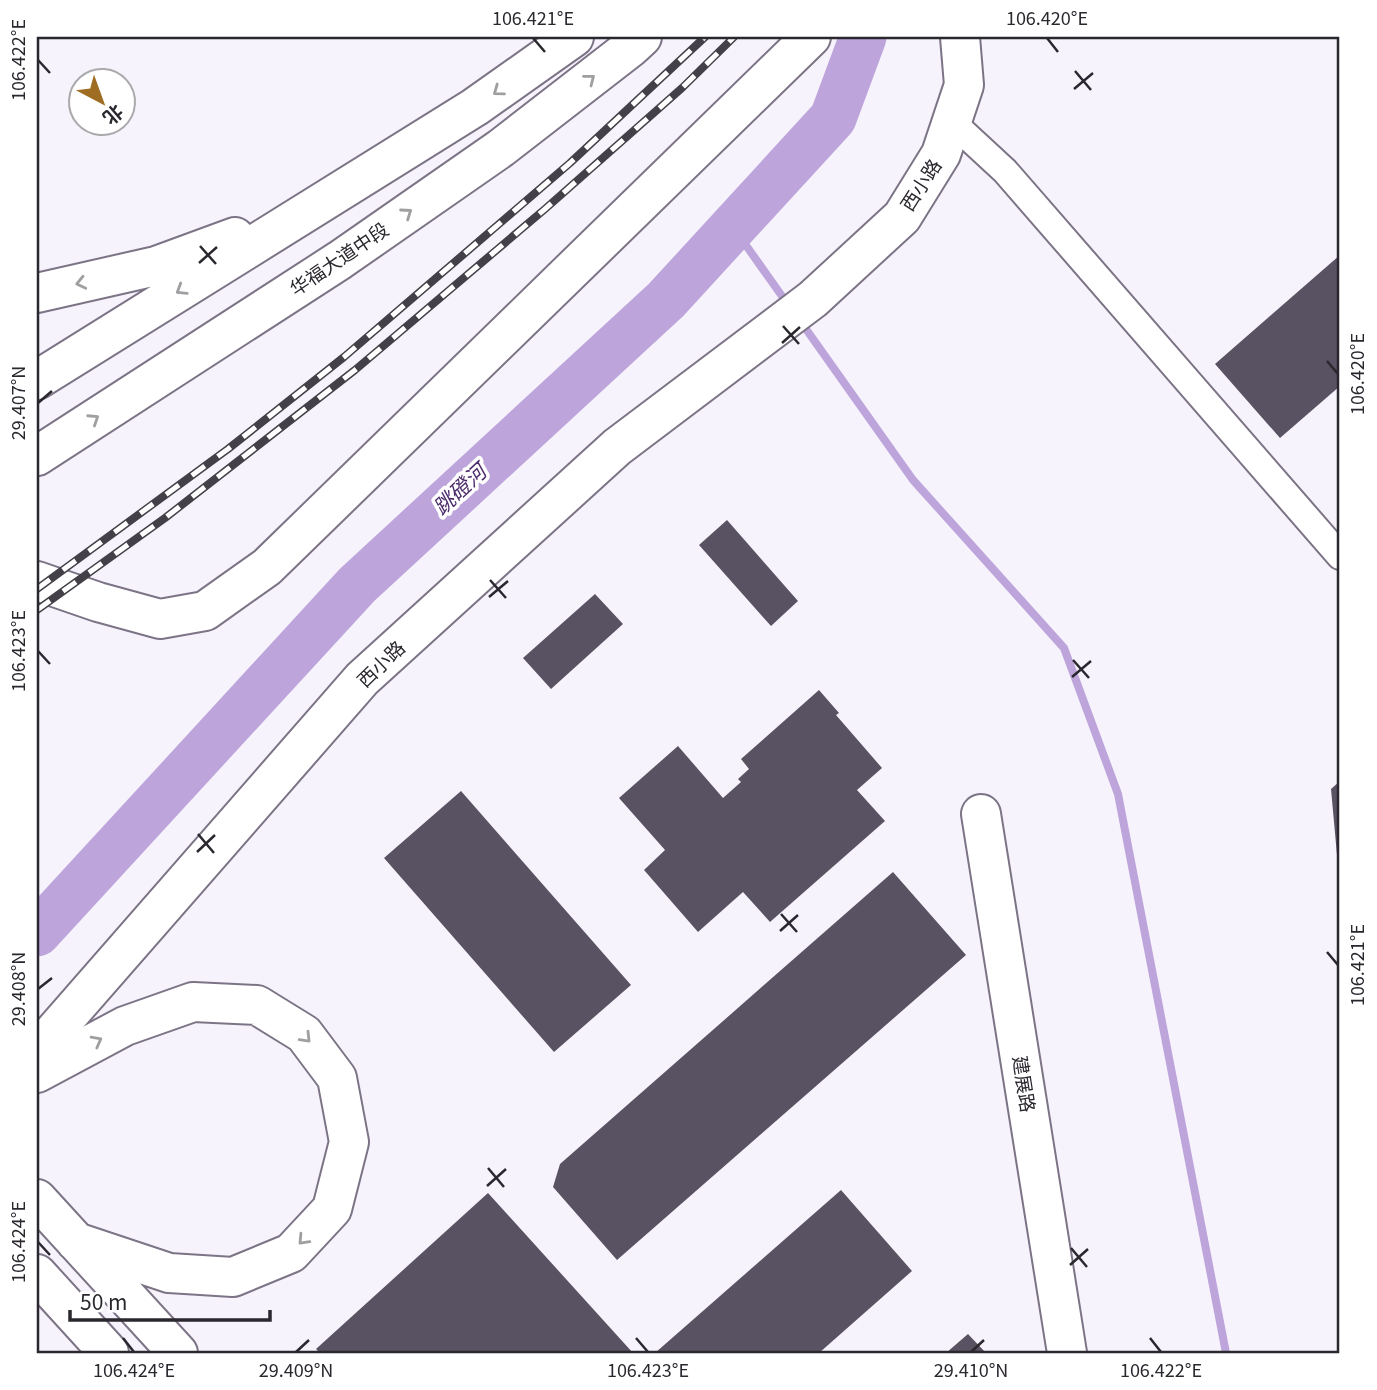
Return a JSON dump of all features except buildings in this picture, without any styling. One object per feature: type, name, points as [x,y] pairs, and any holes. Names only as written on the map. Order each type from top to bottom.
[{"type":"main road","points":[[37,380],[475,107],[574,37]]},
{"type":"main road","points":[[37,581],[160,620],[205,611],[267,567],[811,37]]},
{"type":"main road","name":"西小路","points":[[37,1051],[362,680],[617,447],[813,299],[902,216],[942,154],[964,85],[960,37]]},
{"type":"main road","name":"华福大道中段","points":[[45,453],[350,253],[501,148],[636,42]]},
{"type":"main road","points":[[37,293],[156,266],[309,210]]},
{"type":"main road","name":"建展路","points":[[981,814],[1068,1353]]},
{"type":"main road","points":[[37,1073],[125,1026],[193,1002],[257,1005],[304,1034],[338,1078],[349,1142],[332,1209],[291,1253],[233,1277],[169,1273],[76,1242]]},
{"type":"main road","points":[[37,1199],[178,1353]]},
{"type":"main road","points":[[46,1285],[74,1353]]},
{"type":"main road","points":[[46,1285],[109,1353]]},
{"type":"street","points":[[952,122],[1005,171],[1340,556]]},
{"type":"waterway","name":"跳磴河","points":[[37,933],[357,585],[666,300],[833,118],[863,37]]},
{"type":"waterway","points":[[733,227],[789,306]]},
{"type":"waterway","points":[[801,322],[913,480],[1064,648],[1118,794],[1226,1353]]},
{"type":"railway","points":[[37,589],[228,449],[344,357],[570,163],[705,37]]},
{"type":"railway","points":[[37,610],[165,518],[355,370],[545,209],[682,88],[734,37]]}]
